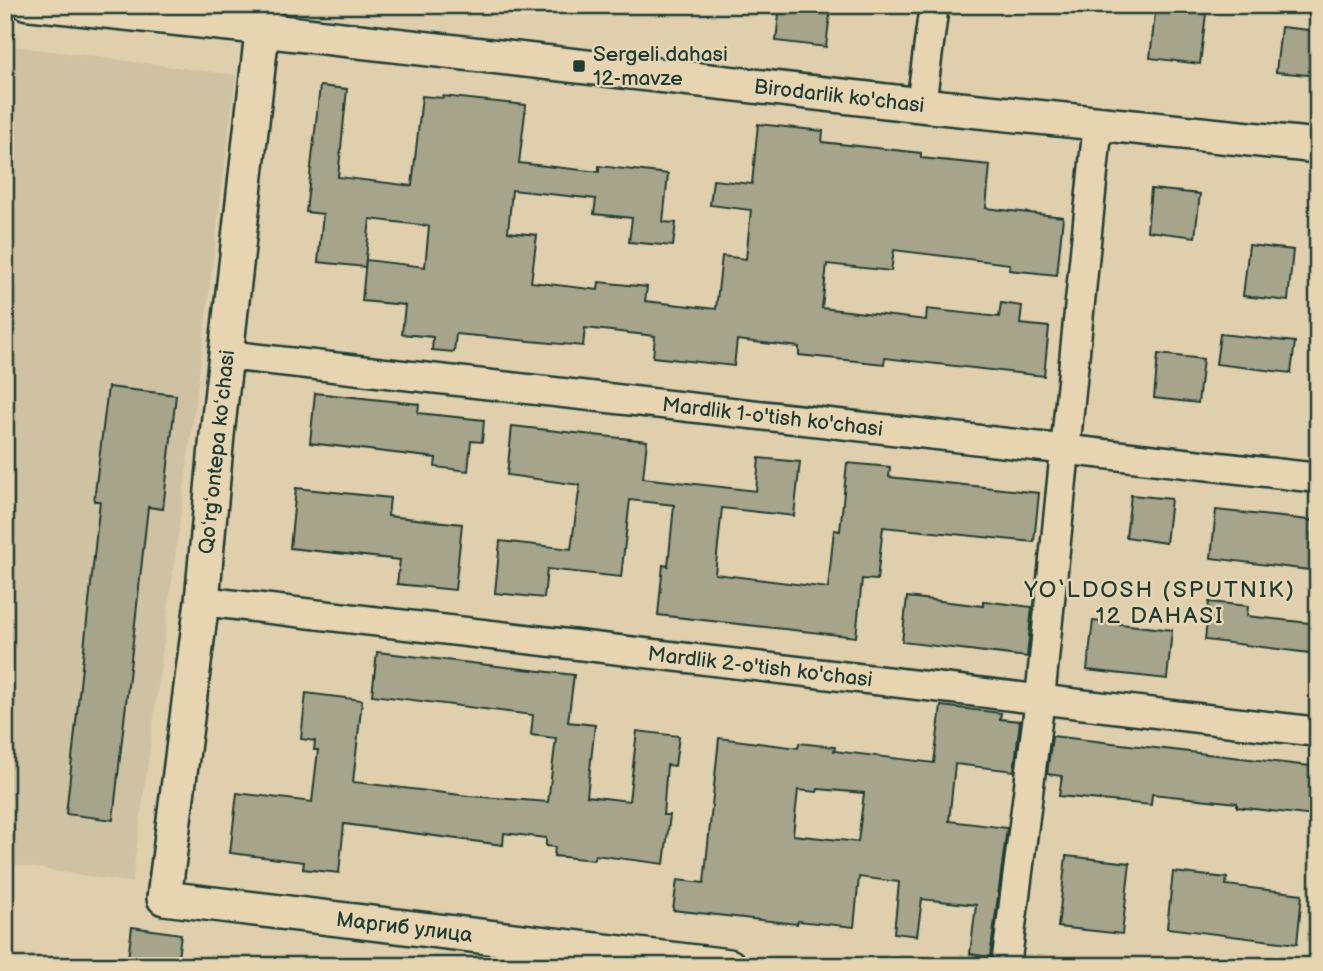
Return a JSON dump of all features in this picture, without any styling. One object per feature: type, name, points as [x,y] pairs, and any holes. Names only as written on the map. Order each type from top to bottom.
[{"type":"street","name":"Birodarlik ko'chasi","points":[[26,5],[264,18],[921,106],[1318,146]]},
{"type":"street","points":[[921,106],[934,5]]},
{"type":"street","name":"Qoʻrgʻontepa koʻchasi","points":[[164,898],[202,601],[226,355],[264,18]]},
{"type":"street","points":[[1006,966],[1040,698],[1098,123]]},
{"type":"street","name":"Mardlik 1-o'tish ko'chasi","points":[[226,355],[1318,478]]},
{"type":"street","name":"Mardlik 2-o'tish ko'chasi","points":[[202,601],[1318,732]]},
{"type":"street","name":"Маргиб улица","points":[[164,898],[730,966]]},
{"type":"shaded area","points":[[5,45],[236,75],[132,883],[5,863]]},
{"type":"building","points":[[780,5],[831,5],[826,47],[776,41]]},
{"type":"building","points":[[1156,5],[1207,5],[1200,64],[1150,58]]},
{"type":"building","points":[[1281,27],[1318,31],[1318,76],[1276,72]]},
{"type":"building","points":[[320,86],[347,89],[338,177],[412,186],[422,96],[526,105],[519,163],[599,172],[599,166],[668,174],[663,222],[676,223],[673,246],[629,242],[632,218],[594,214],[596,199],[512,190],[508,232],[537,235],[531,282],[598,290],[599,282],[647,287],[645,301],[716,309],[722,256],[746,259],[751,210],[710,205],[713,180],[752,184],[758,124],[823,131],[822,142],[921,153],[921,158],[990,165],[986,208],[1063,217],[1057,275],[1009,270],[1010,264],[894,250],[891,271],[827,264],[822,308],[926,320],[927,309],[999,317],[1001,303],[1022,306],[1020,324],[1049,327],[1044,376],[885,358],[884,364],[799,355],[799,347],[737,340],[734,366],[653,357],[655,336],[585,328],[583,346],[456,334],[454,352],[432,350],[433,337],[402,334],[405,305],[362,301],[366,260],[425,267],[429,226],[370,219],[365,267],[318,262],[323,214],[306,212]]},
{"type":"building","points":[[1151,189],[1200,194],[1195,237],[1147,231]]},
{"type":"building","points":[[1249,245],[1293,250],[1288,301],[1243,296]]},
{"type":"building","points":[[1220,334],[1295,342],[1291,373],[1216,364]]},
{"type":"building","points":[[1158,354],[1203,359],[1198,403],[1154,398]]},
{"type":"building","points":[[108,387],[176,395],[163,509],[148,507],[113,820],[66,814],[100,501],[94,501]]},
{"type":"building","points":[[315,393],[419,404],[418,413],[484,420],[482,442],[471,441],[468,471],[435,467],[436,458],[310,443]]},
{"type":"building","points":[[512,426],[647,441],[643,478],[756,491],[759,458],[800,462],[794,516],[722,508],[715,574],[828,588],[834,530],[840,531],[847,463],[890,467],[889,477],[1039,493],[1034,542],[883,527],[877,580],[862,579],[856,637],[658,615],[663,565],[668,566],[674,505],[630,500],[621,577],[547,569],[544,598],[495,593],[500,541],[571,549],[580,485],[507,475]]},
{"type":"building","points":[[296,488],[390,498],[388,516],[462,524],[455,590],[397,584],[400,560],[290,548]]},
{"type":"building","points":[[1131,495],[1171,499],[1166,543],[1126,537]]},
{"type":"building","points":[[1216,510],[1318,521],[1318,571],[1211,558]]},
{"type":"building","points":[[907,597],[983,606],[983,601],[1032,607],[1027,657],[902,642]]},
{"type":"building","points":[[1209,602],[1248,606],[1247,616],[1318,624],[1318,654],[1205,640]]},
{"type":"building","points":[[1093,621],[1172,630],[1167,679],[1087,670]]},
{"type":"building","points":[[377,652],[574,675],[568,722],[595,725],[587,796],[629,801],[637,731],[679,736],[675,766],[667,765],[663,815],[670,815],[664,864],[595,855],[594,860],[554,856],[555,847],[546,846],[546,838],[504,833],[503,845],[344,824],[339,873],[303,869],[304,862],[230,853],[237,793],[312,802],[318,750],[314,750],[315,741],[301,739],[306,693],[362,700],[353,782],[548,802],[556,738],[531,735],[533,715],[372,695]]},
{"type":"building","points":[[941,706],[1001,713],[1000,719],[1020,721],[1014,771],[955,764],[949,821],[1007,828],[990,957],[970,954],[976,905],[922,899],[917,936],[894,933],[899,882],[859,877],[854,927],[798,921],[797,924],[673,910],[677,880],[704,883],[719,738],[798,748],[799,743],[835,747],[834,751],[934,763]],"holes":[[[798,790],[864,793],[858,842],[793,835]]]},
{"type":"building","points":[[1052,736],[1318,767],[1314,816],[1237,807],[1237,803],[1152,794],[1151,805],[1059,796],[1062,776],[1047,774]]},
{"type":"building","points":[[1066,856],[1130,863],[1122,934],[1058,927]]},
{"type":"building","points":[[1173,872],[1227,878],[1226,885],[1302,894],[1297,944],[1167,928]]},
{"type":"building","points":[[132,927],[181,934],[177,966],[127,966]]},
{"type":"place","name":"Sergeli dahasi 12-mavze","points":[[579,66]]},
{"type":"district","name":"YO‘LDOSH (SPUTNIK) 12 DAHASI","points":[[1160,603]]}]
